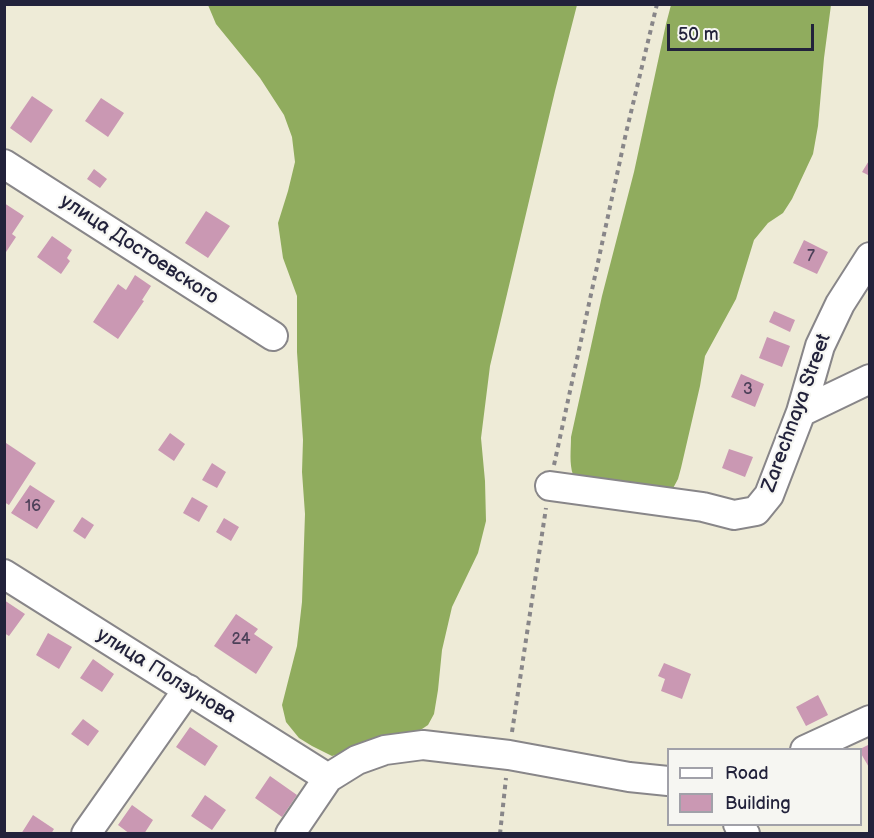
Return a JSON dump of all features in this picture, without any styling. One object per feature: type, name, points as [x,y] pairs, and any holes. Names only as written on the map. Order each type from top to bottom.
[{"type":"street","name":"улица Достоевского","points":[[4,164],[273,336]]},
{"type":"street","name":"Zarechnaya Street","points":[[550,486],[703,507],[734,515],[756,511],[769,495],[801,412],[820,346],[840,304],[870,257]]},
{"type":"street","points":[[801,412],[870,379]]},
{"type":"street","name":"улица Ползунова","points":[[4,574],[328,778]]},
{"type":"street","points":[[86,834],[188,689]]},
{"type":"street","points":[[809,748],[870,720]]},
{"type":"street","points":[[290,834],[328,778],[357,759],[385,750],[423,745],[509,755],[667,782]]},
{"type":"path","points":[[500,834],[509,755],[550,486],[626,133],[657,4]]},
{"type":"green space","points":[[208,5],[577,5],[490,366],[481,438],[486,521],[478,553],[452,607],[442,650],[434,714],[428,725],[416,733],[332,756],[299,738],[286,722],[282,705],[297,646],[302,602],[305,514],[297,352],[297,296],[283,258],[278,223],[295,162],[292,137],[284,115],[260,78],[216,24]]},
{"type":"green space","points":[[671,5],[831,5],[813,154],[783,213],[768,223],[754,240],[736,299],[705,356],[681,468],[671,492],[573,475],[570,456],[571,437],[602,296],[634,172]]},
{"type":"building","points":[[32,96],[53,110],[31,143],[10,128]]},
{"type":"building","points":[[101,98],[124,113],[108,137],[85,121]]},
{"type":"building","points":[[870,159],[870,176],[862,172]]},
{"type":"building","points":[[94,169],[107,179],[100,188],[87,179]]},
{"type":"building","points":[[4,203],[24,216],[12,234],[16,237],[6,252],[4,251]]},
{"type":"building","points":[[206,211],[230,226],[208,258],[185,243]]},
{"type":"building","points":[[52,236],[72,250],[67,258],[70,261],[61,274],[37,257]]},
{"type":"building","points":[[804,240],[828,252],[817,274],[793,263]]},
{"type":"building","points":[[135,275],[151,286],[142,300],[144,301],[118,339],[93,322],[118,284],[126,290]]},
{"type":"building","points":[[774,311],[795,320],[790,332],[769,322]]},
{"type":"building","points":[[767,337],[790,346],[782,367],[759,358]]},
{"type":"building","points":[[741,374],[764,384],[755,407],[731,397]]},
{"type":"building","points":[[170,433],[185,444],[174,461],[158,450]]},
{"type":"building","points":[[6,443],[36,463],[9,505],[4,502],[4,445]]},
{"type":"building","points":[[729,449],[753,457],[745,477],[722,468]]},
{"type":"building","points":[[212,463],[226,472],[217,488],[202,480]]},
{"type":"building","points":[[30,485],[55,501],[37,529],[11,513]]},
{"type":"building","points":[[192,497],[208,506],[199,522],[183,513]]},
{"type":"building","points":[[82,517],[94,525],[85,539],[73,531]]},
{"type":"building","points":[[224,518],[239,527],[231,541],[216,532]]},
{"type":"building","points":[[4,600],[25,614],[9,636],[4,633]]},
{"type":"building","points":[[236,614],[258,629],[254,634],[273,647],[256,674],[214,646]]},
{"type":"building","points":[[48,633],[72,647],[59,669],[36,655]]},
{"type":"building","points":[[93,659],[114,674],[102,692],[80,678]]},
{"type":"building","points":[[664,663],[691,674],[682,699],[661,691],[665,679],[658,676]]},
{"type":"building","points":[[818,695],[828,715],[806,726],[796,707]]},
{"type":"building","points":[[83,719],[99,731],[88,746],[71,734]]},
{"type":"building","points":[[190,727],[218,746],[205,766],[176,747]]},
{"type":"building","points":[[870,744],[870,769],[862,755],[862,748]]},
{"type":"building","points":[[270,776],[297,795],[282,817],[255,798]]},
{"type":"building","points":[[205,795],[226,810],[212,830],[191,816]]},
{"type":"building","points":[[132,805],[153,820],[144,834],[130,834],[118,825]]},
{"type":"building","points":[[33,815],[54,829],[51,834],[21,834]]}]
